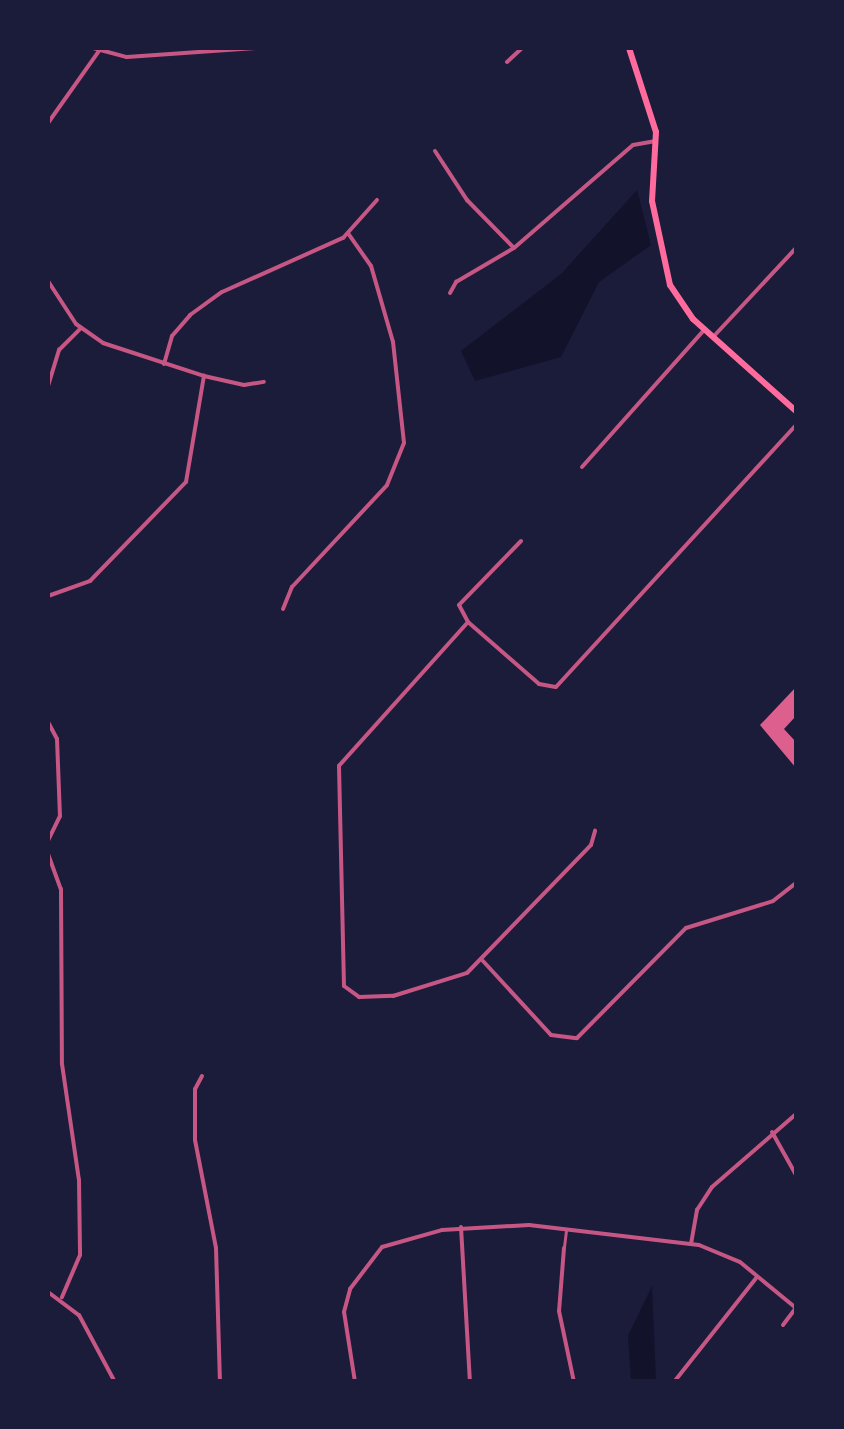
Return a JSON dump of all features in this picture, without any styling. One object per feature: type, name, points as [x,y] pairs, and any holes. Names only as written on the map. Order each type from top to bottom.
[{"type":"main road","points":[[629,48],[656,142],[652,198],[665,272],[676,297],[705,330],[795,407]]},
{"type":"street","points":[[48,123],[96,50],[127,58],[256,48]]},
{"type":"street","points":[[507,62],[522,48]]},
{"type":"street","points":[[450,294],[456,282],[514,248],[629,148],[656,142]]},
{"type":"street","points":[[435,150],[467,200],[514,248]]},
{"type":"street","points":[[164,364],[177,329],[212,299],[349,234],[377,200]]},
{"type":"street","points":[[283,609],[292,588],[387,486],[404,443],[394,342],[371,266],[349,234]]},
{"type":"street","points":[[714,337],[796,248]]},
{"type":"street","points":[[48,281],[81,328],[119,350],[244,385],[264,382]]},
{"type":"street","points":[[48,386],[59,350],[81,328]]},
{"type":"street","points":[[582,467],[705,330]]},
{"type":"street","points":[[48,596],[90,581],[186,482],[204,376]]},
{"type":"street","points":[[521,541],[459,605],[468,622],[539,684],[554,688],[796,424]]},
{"type":"street","points":[[468,622],[340,766],[349,992],[393,996],[433,988],[484,961],[592,845],[596,832]]},
{"type":"street","points":[[48,722],[56,739],[60,816],[48,841]]},
{"type":"street","points":[[48,854],[60,889],[62,1064],[79,1180],[80,1255],[62,1297]]},
{"type":"street","points":[[484,961],[550,1034],[577,1038],[686,928],[773,900],[796,883]]},
{"type":"street","points":[[202,1076],[195,1090],[194,1140],[216,1248],[220,1382]]},
{"type":"street","points":[[690,1244],[697,1210],[712,1186],[796,1114]]},
{"type":"street","points":[[772,1132],[796,1174]]},
{"type":"street","points":[[461,1228],[470,1382]]},
{"type":"street","points":[[356,1382],[344,1312],[358,1277],[386,1245],[461,1228],[566,1230],[690,1244],[729,1255],[796,1308],[783,1325]]},
{"type":"street","points":[[564,1248],[559,1311],[574,1382]]},
{"type":"street","points":[[674,1382],[756,1278]]},
{"type":"street","points":[[48,1292],[62,1297],[115,1382]]},
{"type":"lane","points":[[564,1248],[566,1230]]},
{"type":"shaded area","points":[[637,190],[651,245],[599,282],[561,357],[475,381],[461,351],[561,274]]},
{"type":"shaded area","points":[[652,1286],[656,1381],[631,1381],[628,1336]]},
{"type":"building","points":[[796,687],[796,716],[784,729],[796,742],[796,768],[760,725]]}]
